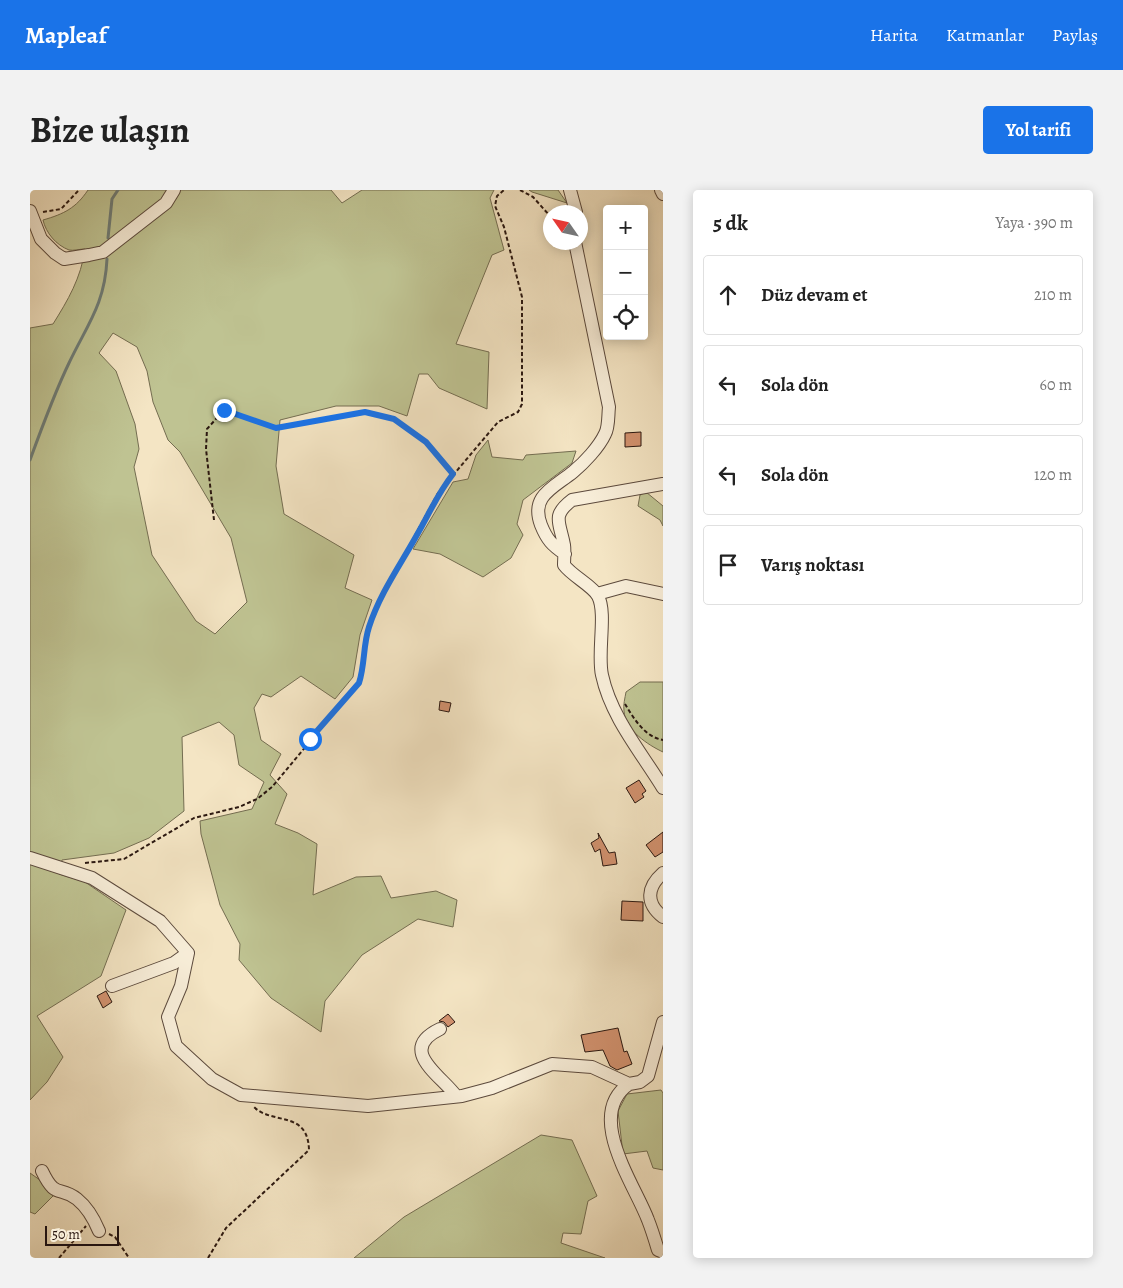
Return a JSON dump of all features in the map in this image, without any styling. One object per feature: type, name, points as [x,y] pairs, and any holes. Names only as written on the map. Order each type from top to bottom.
[{"type":"street","points":[[31,212],[41,239],[55,253],[64,258],[89,255],[103,252],[166,203],[174,190]]},
{"type":"street","points":[[570,190],[574,205]]},
{"type":"street","points":[[661,190],[663,194]]},
{"type":"street","points":[[564,554],[547,541],[538,516],[539,501],[553,485],[574,472],[595,449],[606,433],[609,408],[578,250]]},
{"type":"street","points":[[663,484],[572,500],[561,509],[558,521],[564,565],[597,594],[601,608],[599,662],[602,678],[622,725],[663,788]]},
{"type":"street","points":[[597,594],[626,586],[663,594]]},
{"type":"street","points":[[30,858],[92,878],[160,921],[188,953]]},
{"type":"street","points":[[663,873],[653,882],[650,893],[652,903],[663,917]]},
{"type":"street","points":[[112,986],[174,963],[188,953]]},
{"type":"street","points":[[188,953],[181,986],[168,1017],[176,1046],[212,1079],[241,1095],[368,1106],[456,1096],[492,1088],[552,1064],[592,1067],[629,1084]]},
{"type":"street","points":[[663,1022],[648,1076],[640,1082],[629,1084],[622,1088],[614,1102],[611,1134],[622,1168],[648,1220],[658,1250],[663,1252]]},
{"type":"street","points":[[440,1029],[432,1032],[422,1044],[421,1053],[426,1064],[456,1096]]},
{"type":"street","points":[[42,1171],[50,1187],[57,1192],[75,1197],[85,1206],[100,1231]]},
{"type":"path","points":[[31,212],[61,209],[80,190]]},
{"type":"path","points":[[83,863],[124,860],[194,818],[239,806],[256,799],[272,787],[359,683],[368,629],[380,600],[438,493],[498,422],[518,412],[522,404],[522,297],[504,227],[495,206],[496,196],[504,190]]},
{"type":"path","points":[[520,190],[533,196],[543,208]]},
{"type":"path","points":[[214,520],[206,449],[207,429],[224,410],[276,428],[365,412],[394,419],[426,442],[453,474]]},
{"type":"path","points":[[622,698],[636,722],[654,739],[663,740]]},
{"type":"path","points":[[208,1258],[226,1228],[309,1150],[309,1138],[299,1125],[282,1117],[260,1113],[241,1095]]},
{"type":"green space","points":[[88,190],[331,190],[342,203],[362,190],[494,190],[490,198],[504,250],[492,255],[456,344],[489,352],[487,409],[439,388],[428,374],[419,374],[407,416],[379,406],[336,406],[280,420],[276,466],[284,514],[354,555],[345,588],[372,600],[360,635],[353,677],[335,699],[301,676],[271,697],[262,694],[254,708],[261,740],[281,754],[270,775],[287,794],[275,824],[298,833],[317,844],[313,895],[356,877],[381,876],[391,898],[436,891],[457,900],[453,927],[418,919],[362,955],[325,1001],[321,1032],[271,998],[239,960],[240,944],[220,905],[201,834],[200,821],[252,809],[264,782],[239,765],[234,735],[219,722],[182,737],[184,811],[149,838],[114,853],[62,860],[59,874],[85,882],[126,910],[101,976],[37,1016],[63,1057],[47,1082],[30,1100],[30,328],[53,324],[77,279],[85,249],[69,250],[60,245],[49,234],[43,220],[69,210]],"holes":[[[113,333],[137,347],[147,371],[153,402],[168,440],[180,452],[231,538],[247,602],[215,634],[196,621],[152,555],[134,467],[139,449],[135,424],[116,371],[99,353]]]},
{"type":"green space","points":[[529,190],[558,190],[567,203],[532,192]]},
{"type":"green space","points":[[488,440],[492,457],[523,460],[526,455],[576,451],[572,463],[523,500],[517,524],[523,535],[511,558],[483,577],[440,554],[413,549],[453,482],[468,479],[476,455]]},
{"type":"green space","points":[[646,492],[663,506],[663,526],[660,520],[638,506],[640,495]]},
{"type":"green space","points":[[640,682],[663,682],[663,752],[638,736],[625,718],[626,692]]},
{"type":"green space","points":[[661,1090],[663,1093],[663,1170],[653,1168],[647,1151],[623,1154],[618,1111],[627,1094]]},
{"type":"green space","points":[[541,1135],[572,1140],[597,1196],[588,1201],[581,1234],[563,1233],[561,1243],[605,1258],[354,1258],[404,1217]]},
{"type":"green space","points":[[30,1173],[57,1192],[35,1214],[30,1212]]},
{"type":"building","points":[[641,432],[641,446],[625,447],[625,433]]},
{"type":"building","points":[[440,701],[451,703],[449,712],[439,710]]},
{"type":"building","points":[[639,780],[646,791],[642,794],[644,797],[635,803],[626,788]]},
{"type":"building","points":[[663,832],[663,852],[655,857],[646,845]]},
{"type":"building","points":[[598,833],[609,853],[615,852],[617,864],[603,866],[600,849],[595,852],[591,843],[599,838]]},
{"type":"building","points":[[622,901],[643,902],[643,921],[621,920]]},
{"type":"building","points":[[106,991],[112,1002],[103,1008],[97,996]]},
{"type":"building","points":[[448,1014],[455,1022],[448,1027],[444,1022],[439,1021]]},
{"type":"building","points":[[618,1028],[624,1052],[627,1051],[632,1064],[617,1070],[610,1066],[603,1050],[585,1052],[581,1035]]},
{"type":"waterway","points":[[108,238],[112,199],[118,190]]},
{"type":"waterway","points":[[30,460],[58,387],[99,302],[106,275],[107,259]]},
{"type":"route","points":[[224,410],[244,415],[276,428],[339,415],[365,412],[394,419],[426,442],[453,474],[438,493],[418,533],[387,584],[368,629],[359,683],[310,739]]}]
